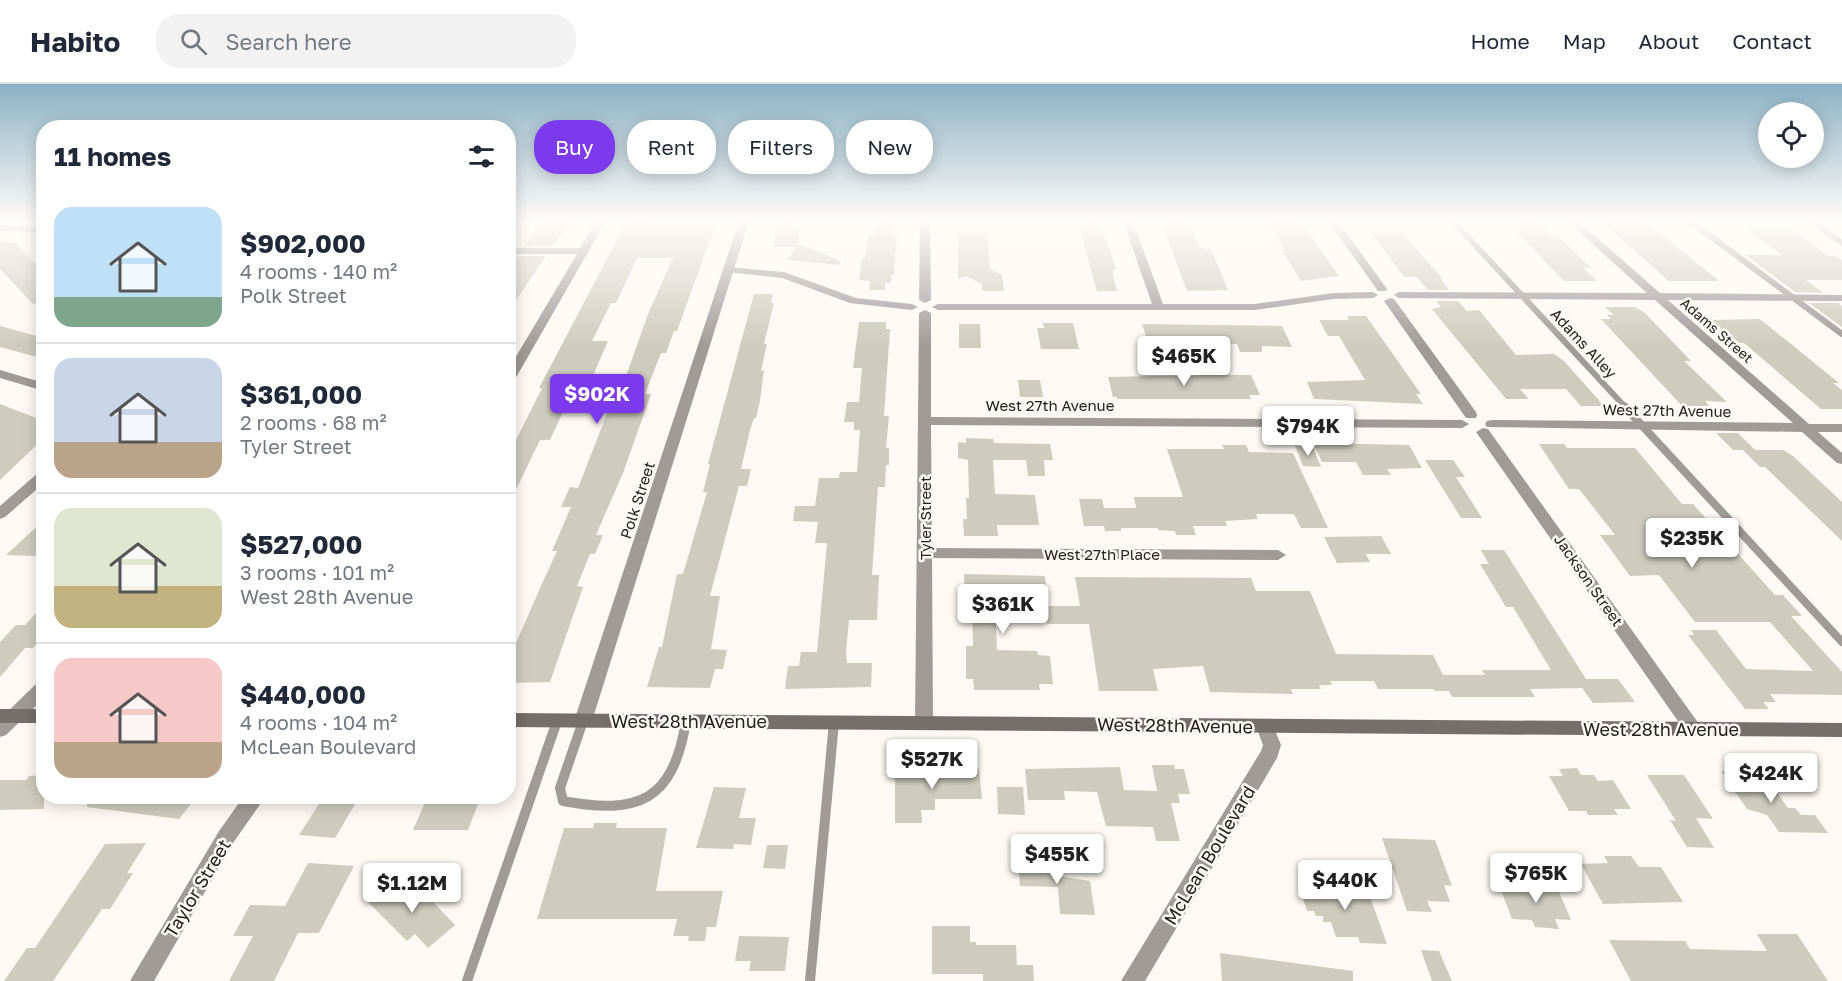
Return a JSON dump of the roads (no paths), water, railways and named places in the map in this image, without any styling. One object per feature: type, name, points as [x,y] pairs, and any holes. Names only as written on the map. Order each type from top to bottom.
[{"type":"main road","points":[[8,716],[36,716]]},
{"type":"main road","name":"West 28th Avenue","points":[[516,720],[1842,730]]},
{"type":"street","points":[[516,367],[576,263]]},
{"type":"street","name":"Polk Street","points":[[583,721],[731,263]]},
{"type":"street","name":"Tyler Street","points":[[924,723],[925,263]]},
{"type":"street","points":[[1143,263],[1159,308]]},
{"type":"street","points":[[1360,263],[1378,292]]},
{"type":"street","name":"Adams Street","points":[[1619,263],[1842,460]]},
{"type":"street","points":[[729,270],[784,275],[837,297],[854,301],[925,307],[1255,307],[1378,292],[1395,298],[1523,296],[1842,298]]},
{"type":"street","points":[[1395,298],[1467,420],[1481,417],[1488,428]]},
{"type":"street","points":[[0,374],[36,385]]},
{"type":"street","points":[[0,384],[14,378]]},
{"type":"street","name":"West 27th Avenue","points":[[926,421],[1467,420]]},
{"type":"street","name":"West 27th Avenue","points":[[1488,428],[1643,426],[1842,428]]},
{"type":"street","name":"Jackson Street","points":[[1488,428],[1693,729]]},
{"type":"street","points":[[0,514],[36,482]]},
{"type":"street","name":"West 27th Place","points":[[926,553],[1278,555]]},
{"type":"street","points":[[0,730],[8,716],[36,693]]},
{"type":"street","name":"McLean Boulevard","points":[[1132,981],[1270,753],[1272,745],[1266,726]]},
{"type":"street","name":"Taylor Street","points":[[141,981],[226,837],[250,804]]},
{"type":"lane","name":"Adams Alley","points":[[1492,263],[1842,642]]},
{"type":"lane","points":[[1746,263],[1842,334]]},
{"type":"lane","points":[[467,981],[557,721]]},
{"type":"lane","points":[[583,721],[560,788],[563,801],[592,807],[621,808],[635,805],[654,793],[665,781],[678,760],[686,721]]},
{"type":"lane","points":[[810,981],[834,722]]}]
